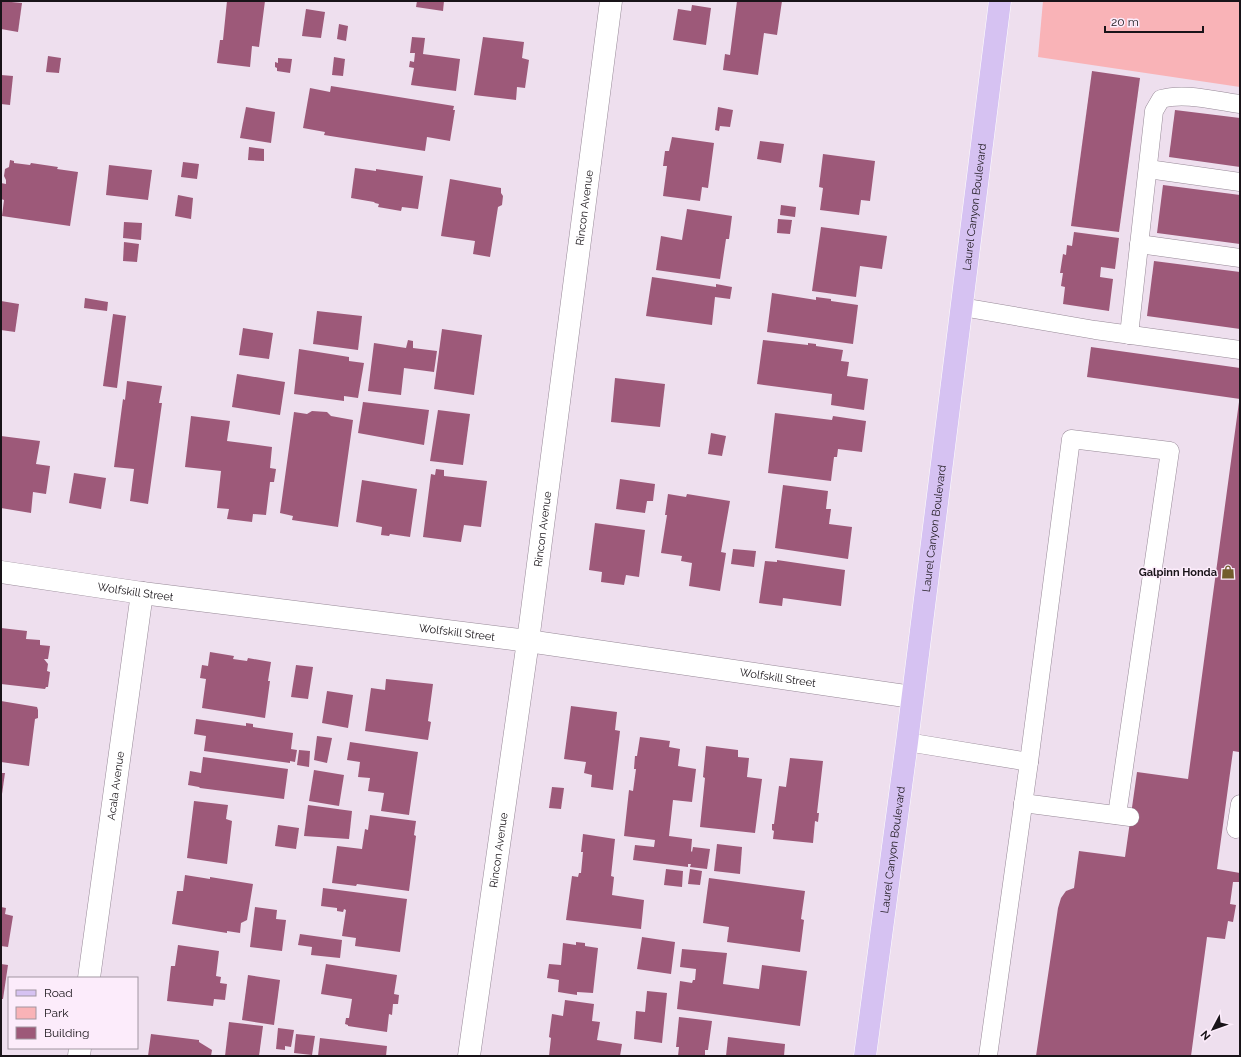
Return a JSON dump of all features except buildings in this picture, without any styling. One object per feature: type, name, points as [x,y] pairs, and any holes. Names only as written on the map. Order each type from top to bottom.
[{"type":"main road","name":"Laurel Canyon Boulevard","points":[[865,1056],[907,742],[1000,1]]},
{"type":"street","name":"Rincon Avenue","points":[[469,1056],[528,641],[612,1]]},
{"type":"street","name":"Wolfskill Street","points":[[1,572],[142,593],[528,641],[912,698]]},
{"type":"street","name":"Acala Avenue","points":[[89,977],[142,593]]},
{"type":"lane","points":[[1129,335],[1154,111],[1161,99],[1170,97],[1184,96],[1240,104]]},
{"type":"lane","points":[[1148,169],[1240,182]]},
{"type":"lane","points":[[1139,244],[1240,258]]},
{"type":"lane","points":[[962,307],[1129,335],[1240,350]]},
{"type":"lane","points":[[988,1056],[1023,803],[1029,762],[1071,439],[1170,451],[1124,816],[1023,803]]},
{"type":"lane","points":[[907,742],[1029,762]]},
{"type":"lane","points":[[1233,829],[1240,804]]},
{"type":"green space","points":[[1043,1],[1240,1],[1240,87],[1038,57]]},
{"type":"place","name":"Galpinn Honda","points":[[1228,572]]}]
